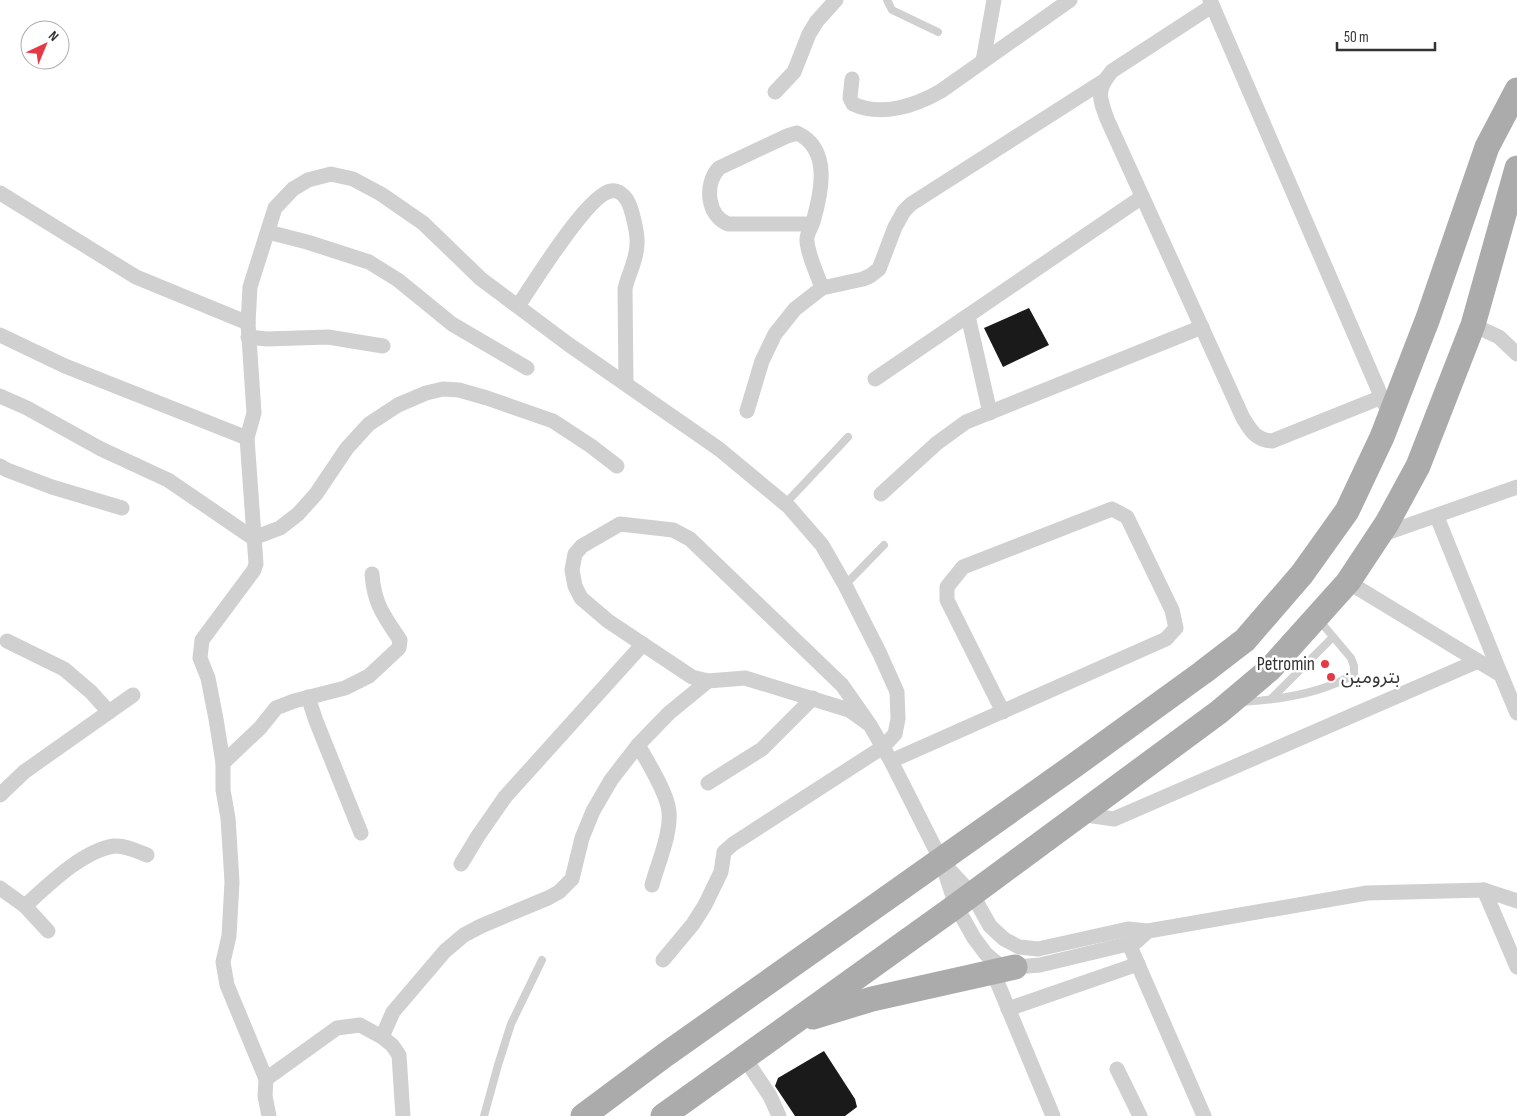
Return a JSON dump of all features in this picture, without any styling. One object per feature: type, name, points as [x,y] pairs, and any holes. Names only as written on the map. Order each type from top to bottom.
[{"type":"main road","points":[[583,1116],[665,1055],[1186,685],[1245,640],[1302,574],[1347,511],[1382,437],[1386,407],[1428,318],[1487,147],[1517,90]]},
{"type":"main road","points":[[663,1116],[964,900],[1227,705],[1270,669],[1348,582],[1378,536],[1418,466],[1473,325],[1517,168]]},
{"type":"main road","points":[[793,1022],[872,1000],[1004,970]]},
{"type":"street","points":[[775,92],[794,72],[808,34],[836,0]]},
{"type":"street","points":[[983,61],[994,0]]},
{"type":"street","points":[[852,79],[850,98],[852,104],[862,108],[900,108],[922,102],[1070,0]]},
{"type":"street","points":[[747,411],[762,360],[775,334],[795,309],[822,288],[870,276],[879,268],[895,227],[904,211],[911,204],[1102,82],[1112,70],[1211,3],[1386,407],[1272,441],[1264,441],[1254,436],[1243,418],[1100,100],[1102,82]]},
{"type":"street","points":[[812,224],[728,224],[722,222],[715,216],[710,198],[713,175],[719,168],[787,136],[797,133],[804,136],[811,143],[819,159],[822,173],[812,224],[806,239],[822,288]]},
{"type":"street","points":[[268,1116],[265,1096],[266,1079],[227,985],[223,962],[228,936],[232,882],[228,818],[223,790],[223,762],[208,678],[200,658],[202,640],[254,570],[256,564],[247,438],[254,412],[248,330],[250,287],[275,208],[293,189],[308,180],[331,174],[353,179],[381,194],[423,224],[481,279],[719,449],[785,504],[822,545],[845,585],[880,654],[897,692],[898,718],[895,734],[883,747],[733,844],[724,852],[721,872],[705,905],[693,924],[663,960]]},
{"type":"street","points":[[518,306],[562,241],[587,210],[606,193],[616,191],[624,195],[630,205],[638,243],[625,289],[626,384]]},
{"type":"street","points":[[0,193],[136,277],[267,339],[328,337],[383,346]]},
{"type":"street","points":[[875,379],[1142,197]]},
{"type":"street","points":[[268,232],[307,242],[369,262],[398,280],[452,324],[527,368]]},
{"type":"street","points":[[968,316],[990,413]]},
{"type":"street","points":[[1473,325],[1499,337],[1517,354]]},
{"type":"street","points":[[882,494],[937,443],[966,422],[1202,327]]},
{"type":"street","points":[[0,335],[65,366],[247,438]]},
{"type":"street","points":[[253,538],[280,528],[298,514],[316,494],[347,448],[369,424],[398,405],[426,393],[443,389],[459,390],[487,398],[553,421],[618,466]]},
{"type":"street","points":[[0,396],[27,408],[102,449],[168,480],[253,538]]},
{"type":"street","points":[[0,466],[52,487],[122,508]]},
{"type":"street","points":[[1378,536],[1437,517],[1517,487]]},
{"type":"street","points":[[892,762],[1166,639],[1176,628],[1172,610],[1127,517],[1122,513],[1112,509],[964,567],[946,587],[947,600],[1003,712]]},
{"type":"street","points":[[1437,517],[1501,675],[1514,696],[1517,713]]},
{"type":"street","points":[[870,724],[849,710],[745,678],[708,680],[692,677],[608,621],[581,598],[575,586],[572,570],[575,554],[582,546],[620,524],[673,530],[690,538],[842,685],[870,724],[892,762],[940,860],[964,900],[1004,939],[1019,946],[1038,949],[1128,929],[1148,931],[1367,893],[1484,890],[1517,901]]},
{"type":"street","points":[[223,762],[260,728],[276,708],[308,697],[345,688],[369,676],[399,648],[400,640],[379,609],[373,589],[372,574]]},
{"type":"street","points":[[1348,582],[1501,675]]},
{"type":"street","points":[[7,642],[64,670],[91,692],[109,712]]},
{"type":"street","points":[[461,864],[505,796],[643,644]]},
{"type":"street","points":[[1080,814],[1114,819],[1478,661]]},
{"type":"street","points":[[382,1037],[393,1012],[444,951],[464,935],[548,898],[559,892],[572,880],[582,838],[593,811],[611,780],[638,745],[669,713],[708,680]]},
{"type":"street","points":[[0,795],[24,772],[133,695]]},
{"type":"street","points":[[308,697],[361,833]]},
{"type":"street","points":[[708,783],[762,749],[813,698]]},
{"type":"street","points":[[638,745],[659,782],[670,810],[669,827],[652,885]]},
{"type":"street","points":[[25,906],[53,881],[79,862],[99,851],[116,846],[147,855]]},
{"type":"street","points":[[940,860],[964,900],[974,938],[986,954],[1004,970],[1008,1008],[1053,1116]]},
{"type":"street","points":[[0,888],[25,906],[48,931]]},
{"type":"street","points":[[1484,890],[1517,967]]},
{"type":"street","points":[[1004,970],[1040,965],[1129,944],[1136,942],[1148,931]]},
{"type":"street","points":[[1129,944],[1204,1116]]},
{"type":"street","points":[[1008,1008],[1138,964]]},
{"type":"street","points":[[266,1079],[337,1028],[360,1025],[382,1037],[392,1045],[399,1055],[404,1116]]},
{"type":"street","points":[[744,1057],[770,1096],[778,1116]]},
{"type":"street","points":[[1117,1069],[1140,1116]]},
{"type":"lane","points":[[887,0],[892,10],[938,32]]},
{"type":"lane","points":[[785,504],[848,437]]},
{"type":"lane","points":[[845,585],[884,545]]},
{"type":"lane","points":[[1227,705],[1271,699],[1333,685],[1354,674],[1351,658],[1316,617]]},
{"type":"lane","points":[[1271,699],[1333,637]]},
{"type":"lane","points":[[484,1116],[511,1024],[542,960]]},
{"type":"building","points":[[1029,308],[1049,345],[1003,367],[984,328]]},
{"type":"building","points":[[824,1051],[855,1099],[857,1107],[845,1116],[795,1116],[775,1086],[778,1078]]},
{"type":"place","name":"Petromin","points":[[1325,664]]},
{"type":"place","name":"بترومين","points":[[1331,677]]}]
